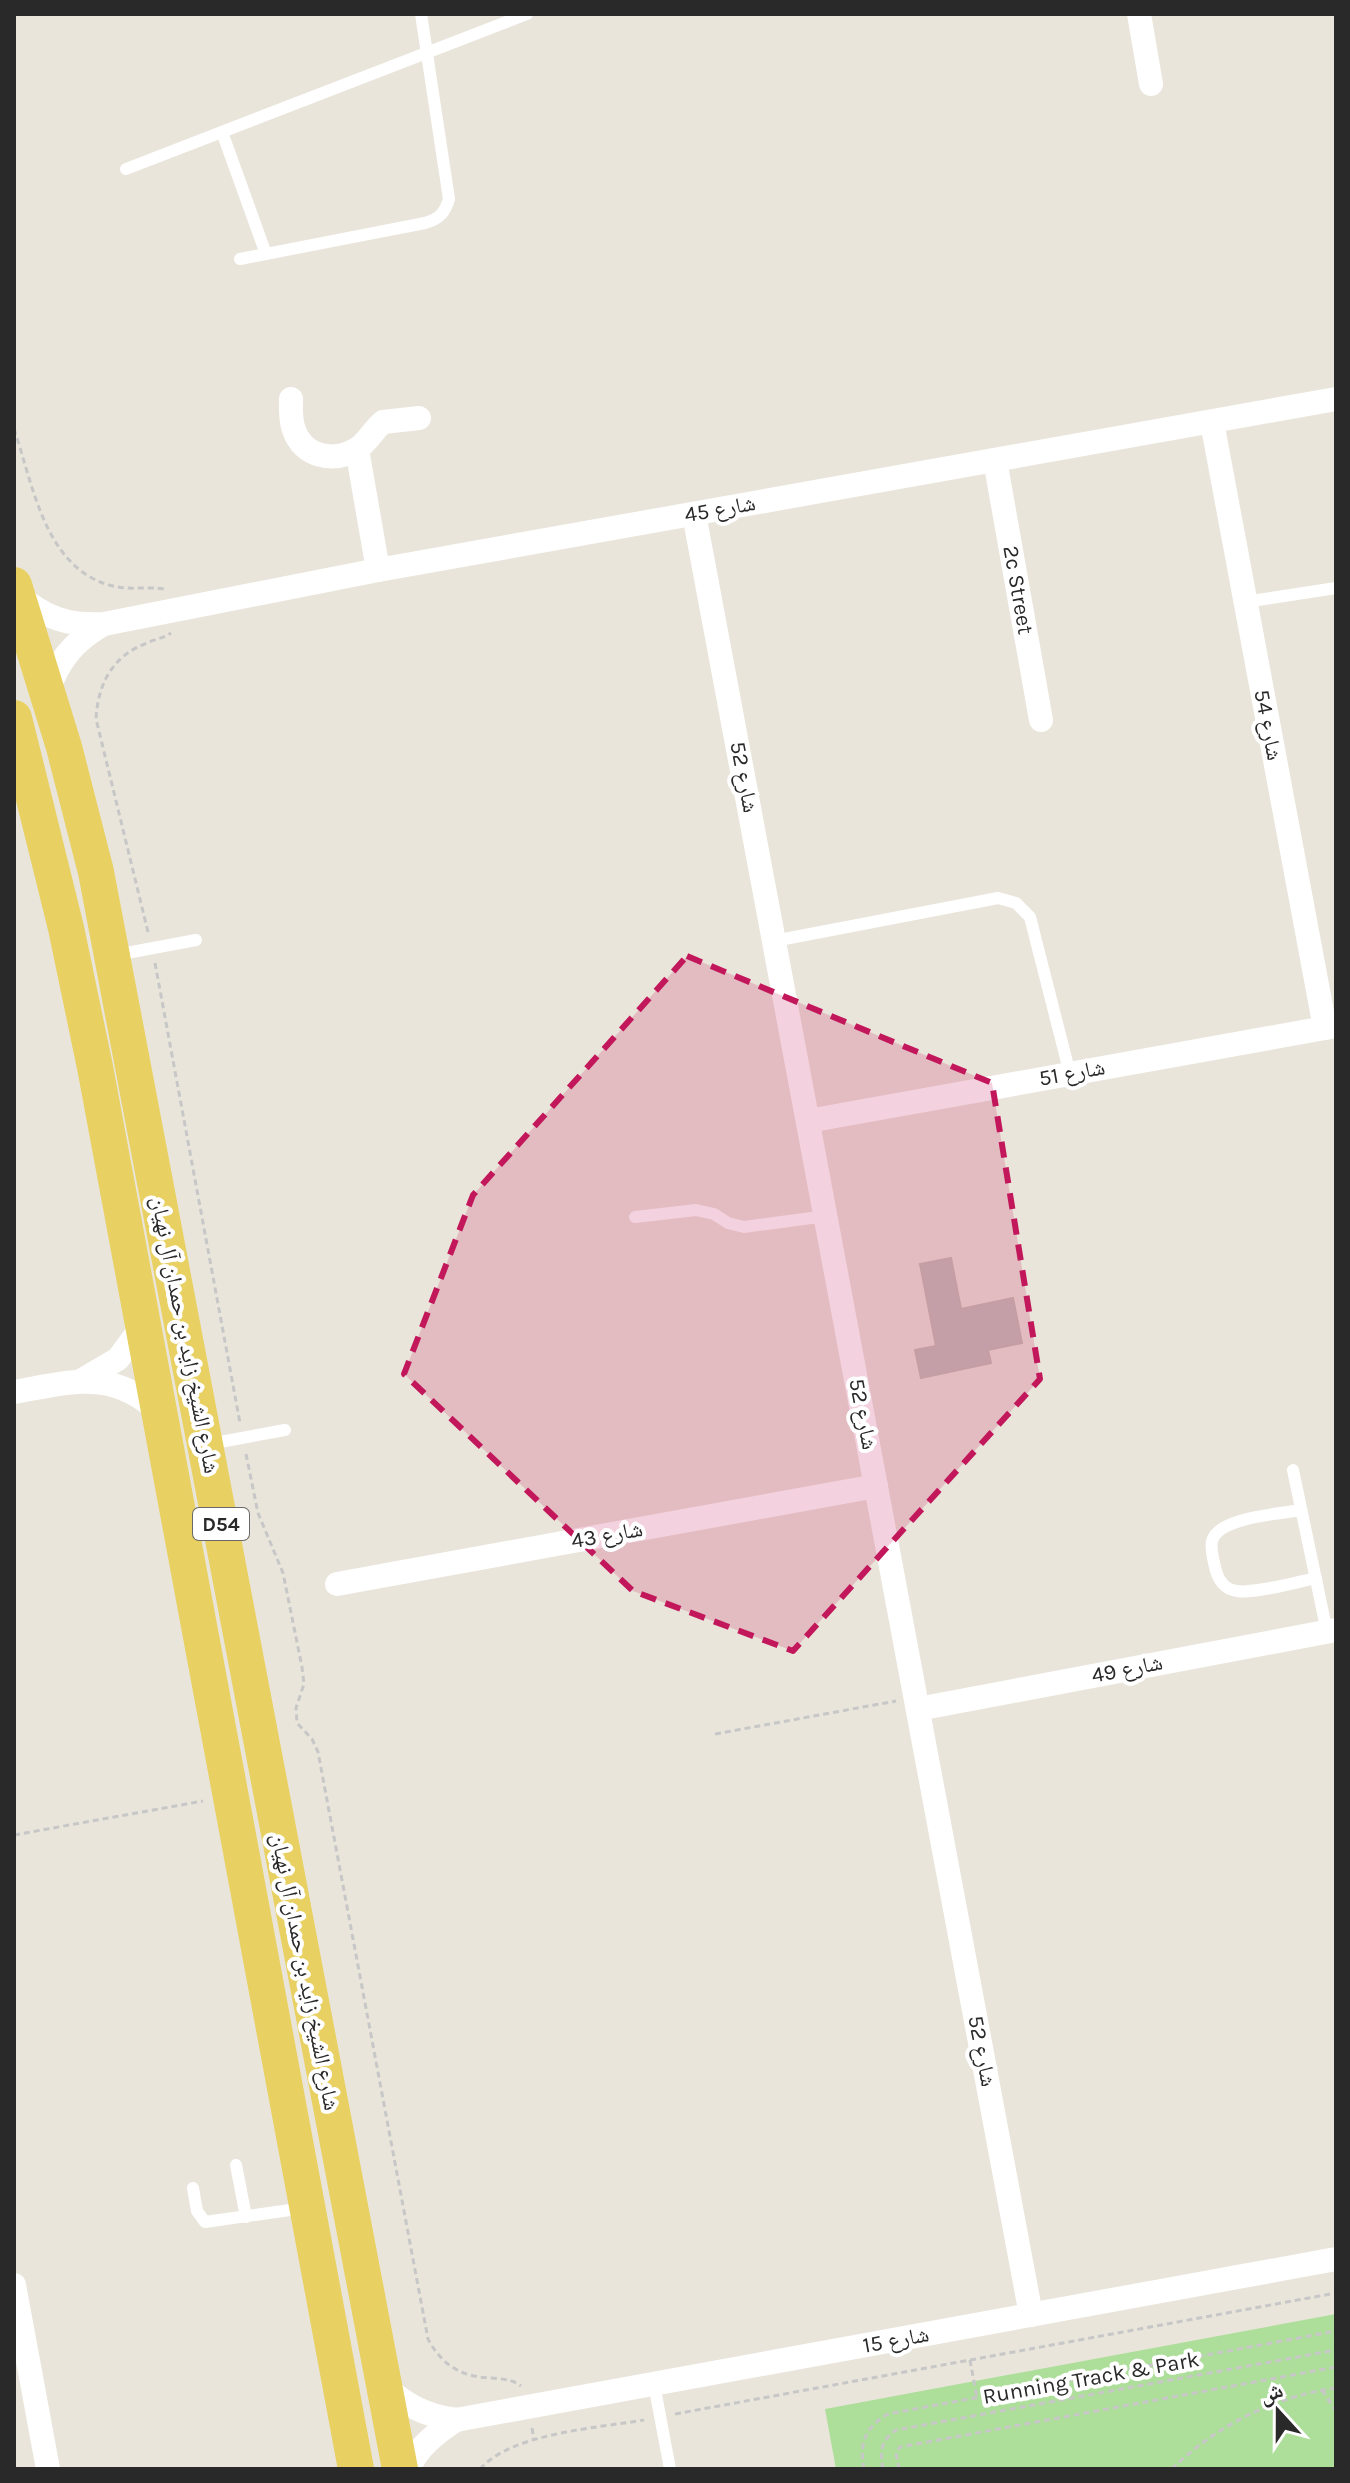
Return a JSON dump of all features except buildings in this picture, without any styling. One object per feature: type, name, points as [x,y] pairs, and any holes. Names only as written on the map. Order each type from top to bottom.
[{"type":"main road","name":"شارع الشيخ زايد بن حمدان آل نهيان","points":[[15,590],[31,697],[82,811],[113,955],[400,2469]]},
{"type":"main road","name":"شارع الشيخ زايد بن حمدان آل نهيان","points":[[14,718],[51,863],[89,1040],[356,2469]]},
{"type":"main road","points":[[51,863],[64,861],[77,868],[100,957],[121,1003]]},
{"type":"street","points":[[1139,14],[1151,84]]},
{"type":"street","points":[[291,399],[293,428],[299,440],[320,456],[332,457],[357,449],[383,422],[419,418]]},
{"type":"street","name":"شارع 45","points":[[15,590],[35,610],[57,620],[80,625],[104,624],[378,570],[1336,399]]},
{"type":"street","name":"شارع 54","points":[[1212,422],[1330,1027]]},
{"type":"street","points":[[357,449],[378,570]]},
{"type":"street","name":"2c Street","points":[[995,460],[1041,720]]},
{"type":"street","name":"شارع 52","points":[[694,514],[1031,2315]]},
{"type":"street","name":"شارع 45","points":[[31,697],[55,671],[67,652],[84,636],[104,624]]},
{"type":"street","name":"شارع 51","points":[[808,1121],[1330,1027]]},
{"type":"street","points":[[82,1380],[118,1359],[143,1325]]},
{"type":"street","points":[[14,1392],[96,1380],[124,1388],[159,1412]]},
{"type":"street","name":"شارع 43","points":[[337,1584],[876,1486]]},
{"type":"street","name":"شارع 49","points":[[917,1703],[1332,1631]]},
{"type":"street","name":"شارع 15","points":[[382,2383],[416,2410],[456,2420],[1336,2259]]},
{"type":"street","points":[[14,2291],[48,2469]]},
{"type":"street","name":"شارع 15","points":[[408,2469],[423,2445],[456,2420]]},
{"type":"lane","points":[[240,259],[425,223],[437,219],[446,210],[448,187],[421,14]]},
{"type":"lane","points":[[126,169],[527,14]]},
{"type":"lane","points":[[222,132],[266,254]]},
{"type":"lane","points":[[1245,602],[1336,588]]},
{"type":"lane","points":[[774,941],[998,898],[1016,903],[1030,917],[1070,1074]]},
{"type":"lane","points":[[113,955],[196,940]]},
{"type":"lane","points":[[635,1217],[696,1210],[744,1227],[826,1216]]},
{"type":"lane","points":[[206,1445],[285,1430]]},
{"type":"lane","points":[[1293,1470],[1316,1578],[1332,1631]]},
{"type":"lane","points":[[1301,1510],[1235,1522],[1221,1528],[1213,1539],[1215,1568],[1222,1584],[1237,1591],[1316,1578]]},
{"type":"lane","points":[[236,2165],[246,2217]]},
{"type":"lane","points":[[193,2188],[197,2211],[205,2222],[307,2207]]},
{"type":"lane","points":[[654,2384],[670,2469]]},
{"type":"path","points":[[14,429],[49,532],[67,559],[94,579],[110,586],[163,588],[173,596],[177,624],[174,631],[169,636],[130,650],[103,680],[96,709],[100,739],[152,948],[258,1513],[280,1561],[287,1585],[304,1676],[295,1716],[318,1752],[428,2339],[442,2360],[462,2374],[516,2382],[526,2393],[534,2440]]},
{"type":"path","points":[[715,1734],[917,1703]]},
{"type":"path","points":[[14,1835],[230,1796]]},
{"type":"path","points":[[480,2469],[488,2459],[510,2446],[534,2440],[1336,2293]]},
{"type":"path","points":[[864,2469],[861,2454],[863,2441],[877,2421],[888,2414],[1336,2331]]},
{"type":"path","name":"Running Track & Park","points":[[883,2469],[882,2444],[896,2430],[1336,2350]]},
{"type":"path","points":[[970,2360],[977,2398]]},
{"type":"path","points":[[899,2469],[896,2453],[900,2447],[1336,2367]]},
{"type":"path","points":[[1172,2469],[1225,2427],[1272,2406],[1336,2388]]},
{"type":"path","points":[[1322,2390],[1336,2411]]},
{"type":"highlighted area","points":[[687,956],[992,1083],[1040,1379],[793,1651],[633,1591],[404,1374],[473,1195]]},
{"type":"green space","points":[[1336,2314],[1336,2469],[836,2469],[825,2409]]}]
